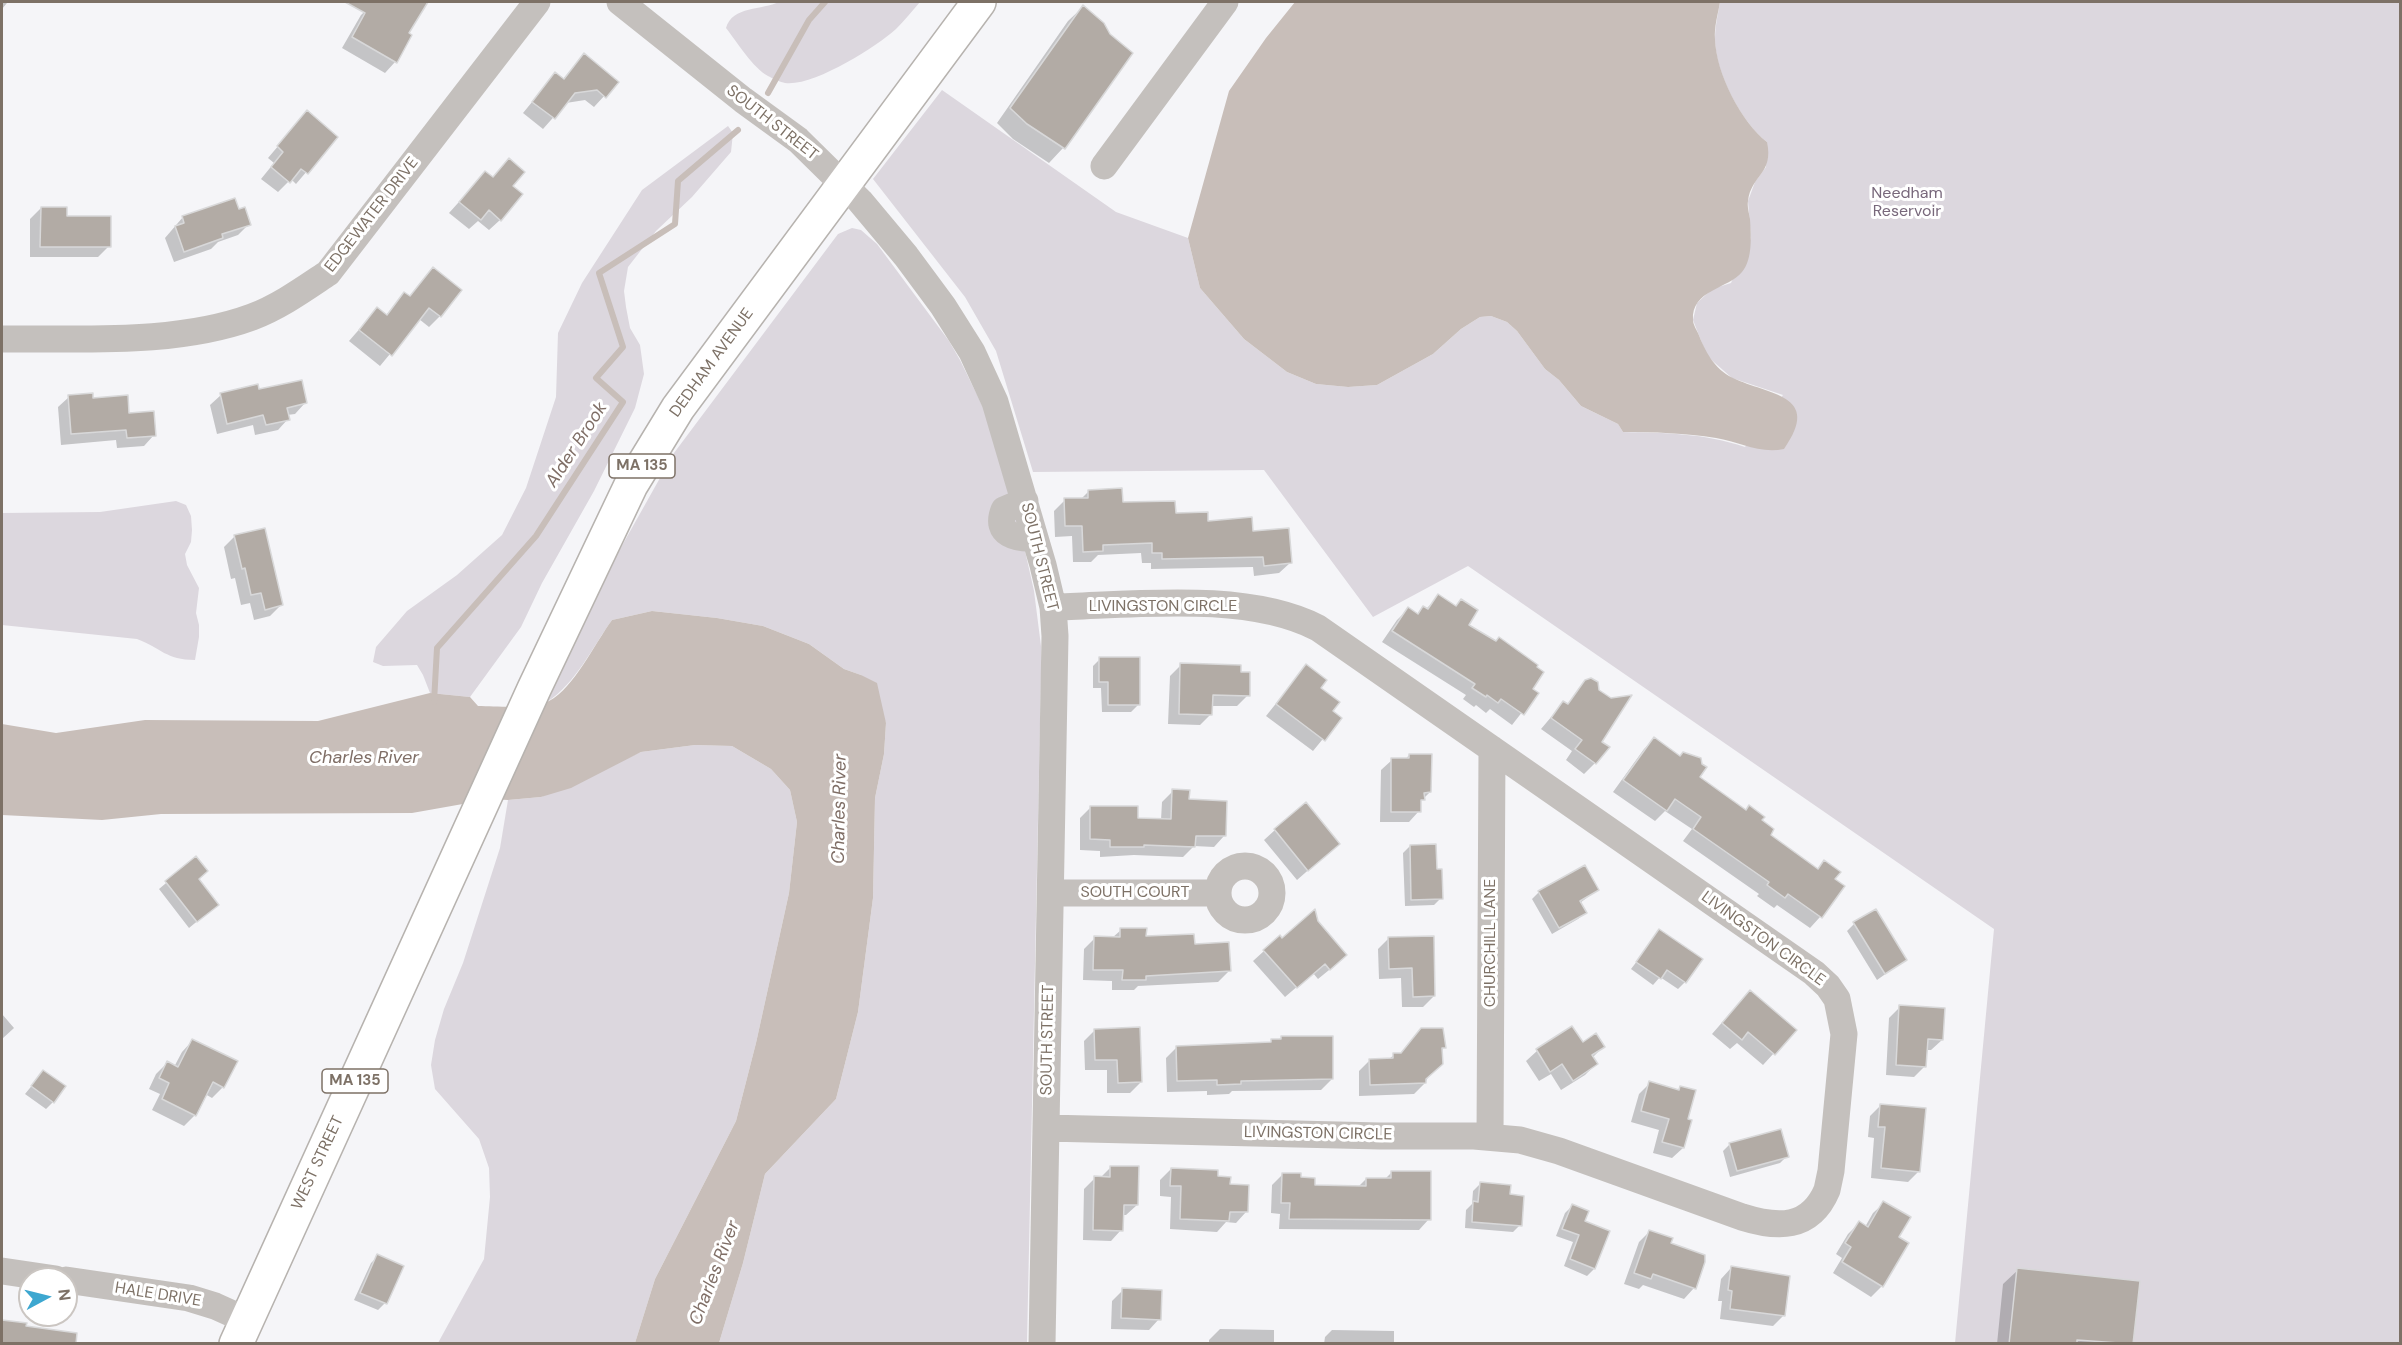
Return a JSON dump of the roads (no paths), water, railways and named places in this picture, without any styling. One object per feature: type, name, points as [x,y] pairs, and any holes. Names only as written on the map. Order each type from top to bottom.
[{"type":"main road","name":"DEDHAM AVENUE","points":[[476,819],[612,523],[653,447],[678,408],[979,2]]},
{"type":"main road","name":"WEST STREET","points":[[241,1332],[476,819]]},
{"type":"street","name":"EDGEWATER DRIVE","points":[[2,339],[125,338],[195,332],[253,317],[292,296],[328,273],[537,2]]},
{"type":"street","name":"SOUTH STREET","points":[[620,2],[743,100],[798,140],[845,184],[906,256],[972,352],[995,402],[1025,501],[1053,607],[1056,650],[1042,1344]]},
{"type":"street","points":[[1104,166],[1226,2]]},
{"type":"street","name":"LIVINGSTON CIRCLE","points":[[1046,1128],[1490,1137],[1520,1140],[1546,1147],[1755,1221],[1772,1224],[1790,1223],[1813,1212],[1827,1190],[1844,1042],[1842,1016],[1837,999],[1828,986],[1814,973],[1318,628],[1293,617],[1266,610],[1209,605],[1053,607]]},
{"type":"street","name":"CHURCHILL LANE","points":[[1490,1137],[1492,750]]},
{"type":"street","name":"SOUTH COURT","points":[[1051,893],[1218,893]]},
{"type":"street","points":[[2,1271],[18,1273]]},
{"type":"street","name":"HALE DRIVE","points":[[78,1282],[189,1298],[215,1306],[241,1332]]},
{"type":"water","points":[[1295,2],[1720,2],[1715,34],[1720,67],[1739,110],[1767,142],[1768,153],[1765,168],[1753,185],[1748,201],[1751,239],[1746,267],[1736,278],[1704,296],[1698,302],[1694,310],[1693,322],[1707,353],[1720,370],[1747,384],[1775,393],[1794,407],[1797,417],[1794,431],[1784,449],[1758,449],[1716,438],[1693,435],[1623,432],[1618,424],[1581,406],[1559,380],[1545,369],[1517,331],[1507,322],[1491,316],[1480,317],[1461,329],[1433,354],[1377,385],[1348,387],[1316,384],[1287,372],[1244,339],[1200,288],[1188,238],[1229,91],[1266,38]]},
{"type":"water","name":"Charles River","points":[[652,611],[763,626],[809,644],[844,669],[877,683],[886,723],[884,754],[875,798],[873,898],[858,1012],[836,1099],[765,1174],[743,1263],[719,1343],[635,1343],[655,1279],[736,1121],[756,1043],[789,893],[797,822],[790,790],[771,769],[732,746],[695,745],[641,752],[571,788],[541,797],[491,799],[412,813],[161,814],[102,820],[2,815],[2,724],[56,733],[145,720],[318,721],[430,693],[470,697],[478,706],[533,706],[549,701],[567,686],[612,620]]},
{"type":"waterway","name":"Alder Brook","points":[[768,93],[809,20],[825,2]]},
{"type":"waterway","name":"Alder Brook","points":[[434,702],[437,648],[536,536],[623,402],[596,378],[623,347],[599,273],[675,224],[678,181],[738,130]]},
{"type":"park label","name":"Needham Reservoir","points":[[1907,203]]}]
